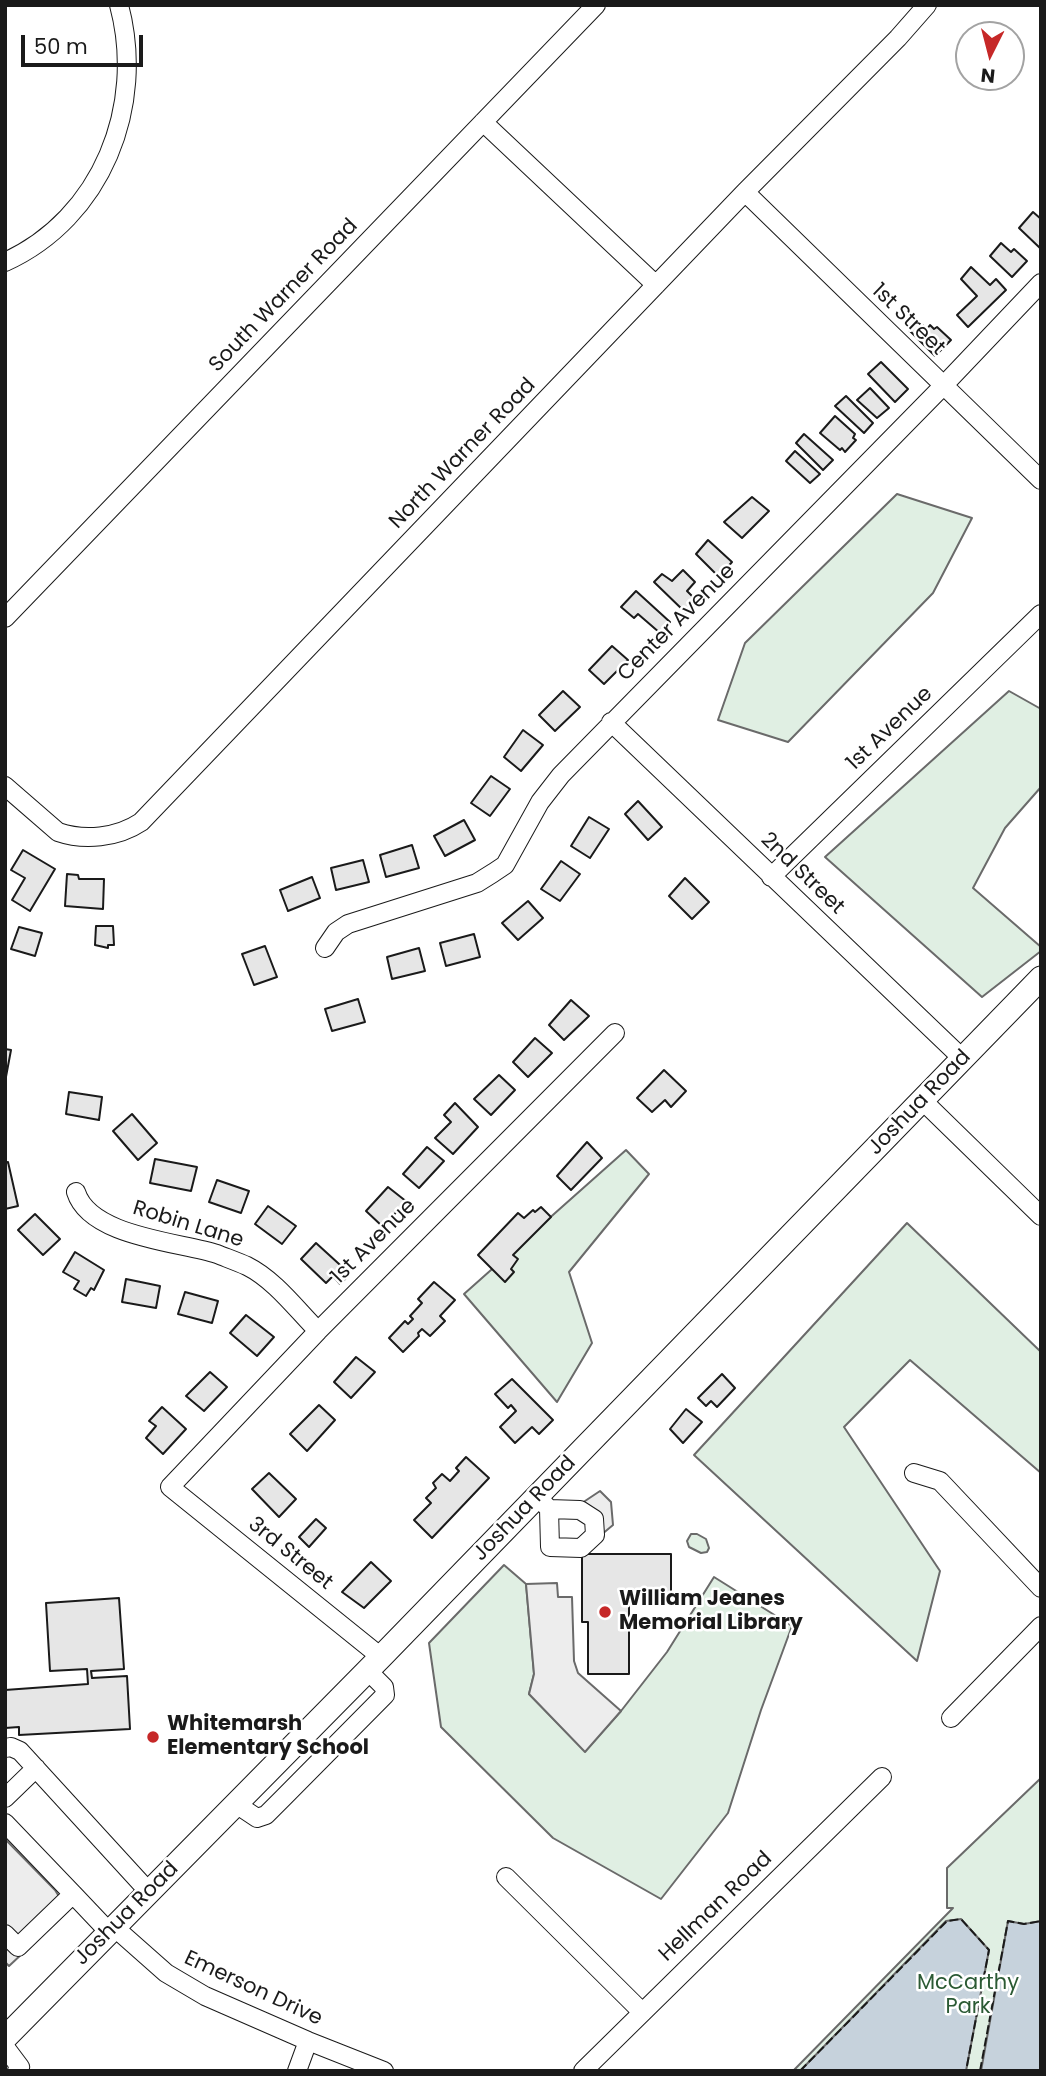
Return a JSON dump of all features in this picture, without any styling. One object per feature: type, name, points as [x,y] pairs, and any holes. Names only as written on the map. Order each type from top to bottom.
[{"type":"main road","name":"Joshua Road","points":[[5,2038],[374,1664],[543,1503],[922,1100],[1041,978]]},
{"type":"street","points":[[5,262],[46,239],[65,220],[102,171],[116,142],[128,81],[124,28],[119,5]]},
{"type":"street","name":"South Warner Road","points":[[5,618],[596,5]]},
{"type":"street","name":"North Warner Road","points":[[5,786],[58,832],[67,835],[104,836],[132,828],[141,822],[927,5]]},
{"type":"street","points":[[483,122],[656,285]]},
{"type":"street","name":"1st Street","points":[[745,192],[1041,480]]},
{"type":"street","name":"Center Avenue","points":[[325,948],[336,932],[348,924],[477,883],[506,865],[550,788],[611,722],[943,386],[1041,282]]},
{"type":"street","name":"1st Avenue","points":[[771,877],[1041,614]]},
{"type":"street","name":"2nd Street","points":[[611,722],[963,1059]]},
{"type":"street","name":"1st Avenue","points":[[170,1488],[318,1331],[615,1033]]},
{"type":"street","points":[[922,1100],[1041,1216]]},
{"type":"street","name":"Robin Lane","points":[[76,1192],[79,1202],[87,1211],[116,1226],[156,1242],[215,1254],[249,1267],[264,1277],[318,1331]]},
{"type":"street","points":[[914,1472],[940,1482],[1041,1588]]},
{"type":"street","name":"3rd Street","points":[[170,1488],[374,1664]]},
{"type":"street","points":[[951,1718],[1041,1626]]},
{"type":"street","points":[[5,1748],[11,1747],[20,1751],[149,1892]]},
{"type":"street","points":[[5,1798],[36,1768]]},
{"type":"street","name":"Hellman Road","points":[[583,2071],[882,1777]]},
{"type":"street","name":"Emerson Drive","points":[[5,1823],[72,1894],[112,1930],[184,1985],[308,2041],[384,2071]]},
{"type":"street","points":[[506,1877],[642,2012]]},
{"type":"street","points":[[5,1934],[18,1947],[72,1894]]},
{"type":"street","points":[[297,2071],[308,2041]]},
{"type":"street","points":[[5,2047],[20,2067],[17,2071]]},
{"type":"green space","points":[[897,494],[972,518],[933,593],[788,742],[718,720],[745,643]]},
{"type":"green space","points":[[1009,691],[1041,709],[1041,787],[1005,828],[973,888],[1041,947],[1041,951],[982,997],[825,857]]},
{"type":"green space","points":[[626,1150],[649,1174],[569,1272],[592,1343],[557,1402],[464,1294]]},
{"type":"green space","points":[[907,1223],[1041,1352],[1041,1473],[910,1360],[844,1427],[940,1571],[917,1661],[694,1455]]},
{"type":"green space","points":[[691,1534],[706,1539],[709,1548],[707,1552],[701,1553],[689,1547],[687,1541]]},
{"type":"green space","points":[[504,1565],[526,1584],[534,1674],[529,1694],[585,1751],[621,1711],[667,1652],[714,1577],[792,1626],[761,1710],[728,1813],[661,1899],[553,1838],[441,1727],[429,1643]]},
{"type":"green space","name":"McCarthy Park","points":[[1041,1778],[1041,2071],[793,2071],[953,1908],[947,1908],[947,1868]]},
{"type":"shaded area","points":[[600,1491],[611,1502],[613,1525],[601,1535],[582,1503]]},
{"type":"shaded area","points":[[557,1583],[558,1597],[572,1597],[574,1661],[578,1673],[621,1711],[585,1752],[529,1694],[534,1674],[526,1584]]},
{"type":"shaded area","points":[[5,1839],[55,1890],[68,1911],[9,1966],[5,1962]]},
{"type":"shaded area","points":[[961,1919],[989,1950],[966,2071],[800,2071],[946,1921]]},
{"type":"shaded area","points":[[1008,1921],[1024,1924],[1041,1921],[1041,2071],[981,2071]]},
{"type":"building","points":[[1033,212],[1041,219],[1041,249],[1019,228]]},
{"type":"building","points":[[1001,243],[1011,252],[1014,249],[1027,261],[1012,277],[990,256]]},
{"type":"building","points":[[971,267],[990,285],[996,279],[1006,290],[968,327],[957,315],[977,296],[961,279]]},
{"type":"building","points":[[918,321],[927,329],[930,325],[934,329],[937,327],[951,340],[935,356],[909,330]]},
{"type":"building","points":[[881,362],[908,389],[895,402],[868,374]]},
{"type":"building","points":[[870,388],[889,408],[877,418],[857,400]]},
{"type":"building","points":[[846,396],[873,423],[864,433],[835,406]]},
{"type":"building","points":[[835,416],[855,434],[853,438],[856,440],[845,452],[820,433]]},
{"type":"building","points":[[804,434],[833,460],[823,470],[796,443]]},
{"type":"building","points":[[795,451],[820,474],[810,483],[786,461]]},
{"type":"building","points":[[752,497],[769,511],[742,538],[724,522]]},
{"type":"building","points":[[708,540],[732,562],[719,577],[696,554]]},
{"type":"building","points":[[683,570],[695,582],[687,591],[697,601],[686,613],[654,582],[662,574],[672,581]]},
{"type":"building","points":[[636,591],[670,622],[660,633],[638,614],[634,618],[621,607]]},
{"type":"building","points":[[612,646],[628,660],[604,684],[589,670]]},
{"type":"building","points":[[563,691],[580,707],[555,731],[539,715]]},
{"type":"building","points":[[523,730],[543,745],[521,771],[504,757]]},
{"type":"building","points":[[491,776],[510,789],[490,816],[471,803]]},
{"type":"building","points":[[638,801],[662,827],[648,840],[625,814]]},
{"type":"building","points":[[589,817],[609,829],[590,858],[571,846]]},
{"type":"building","points":[[464,820],[475,840],[445,856],[434,836]]},
{"type":"building","points":[[412,845],[419,868],[386,877],[380,855]]},
{"type":"building","points":[[23,850],[55,869],[30,911],[12,900],[25,878],[11,870]]},
{"type":"building","points":[[363,860],[369,882],[336,890],[331,868]]},
{"type":"building","points":[[561,861],[580,874],[560,901],[541,889]]},
{"type":"building","points":[[67,874],[78,875],[79,879],[104,879],[103,909],[65,906]]},
{"type":"building","points":[[312,877],[320,898],[288,911],[280,890]]},
{"type":"building","points":[[685,878],[709,902],[692,919],[669,896]]},
{"type":"building","points":[[528,901],[543,918],[518,940],[502,923]]},
{"type":"building","points":[[96,926],[113,926],[114,945],[108,945],[108,948],[95,945]]},
{"type":"building","points":[[19,927],[42,933],[35,956],[11,949]]},
{"type":"building","points":[[474,934],[480,957],[446,966],[440,943]]},
{"type":"building","points":[[265,946],[277,977],[254,985],[242,954]]},
{"type":"building","points":[[419,948],[425,971],[392,979],[387,957]]},
{"type":"building","points":[[358,999],[365,1022],[332,1031],[325,1009]]},
{"type":"building","points":[[571,1000],[589,1016],[564,1040],[549,1025]]},
{"type":"building","points":[[535,1038],[552,1053],[528,1077],[513,1062]]},
{"type":"building","points":[[5,1049],[11,1050],[5,1082]]},
{"type":"building","points":[[664,1070],[686,1091],[671,1107],[665,1100],[652,1112],[637,1098]]},
{"type":"building","points":[[499,1075],[515,1090],[491,1115],[474,1099]]},
{"type":"building","points":[[69,1092],[102,1097],[99,1120],[66,1114]]},
{"type":"building","points":[[455,1103],[478,1127],[453,1154],[435,1138],[451,1122],[444,1115]]},
{"type":"building","points":[[132,1114],[157,1143],[138,1160],[113,1131]]},
{"type":"building","points":[[587,1142],[602,1158],[571,1190],[557,1176]]},
{"type":"building","points":[[427,1147],[444,1161],[419,1188],[403,1174]]},
{"type":"building","points":[[155,1159],[197,1167],[191,1191],[150,1183]]},
{"type":"building","points":[[8,1162],[18,1206],[5,1209],[5,1163]]},
{"type":"building","points":[[217,1180],[249,1191],[241,1213],[209,1202]]},
{"type":"building","points":[[388,1187],[407,1202],[382,1226],[366,1211]]},
{"type":"building","points":[[268,1206],[296,1226],[282,1244],[255,1224]]},
{"type":"building","points":[[541,1207],[551,1217],[513,1255],[518,1259],[511,1269],[514,1272],[505,1282],[478,1255],[518,1213],[524,1218]]},
{"type":"building","points":[[35,1214],[60,1239],[43,1255],[18,1230]]},
{"type":"building","points":[[316,1243],[350,1274],[340,1284],[333,1276],[326,1283],[301,1259]]},
{"type":"building","points":[[75,1252],[104,1270],[94,1290],[91,1288],[86,1296],[74,1289],[79,1281],[63,1272]]},
{"type":"building","points":[[126,1279],[160,1286],[156,1308],[122,1302]]},
{"type":"building","points":[[434,1282],[455,1300],[440,1316],[445,1321],[430,1336],[422,1329],[418,1333],[419,1336],[403,1352],[389,1338],[405,1321],[408,1324],[413,1319],[410,1316],[422,1303],[418,1299]]},
{"type":"building","points":[[185,1292],[218,1301],[212,1323],[178,1314]]},
{"type":"building","points":[[246,1315],[274,1337],[257,1356],[230,1333]]},
{"type":"building","points":[[356,1357],[375,1372],[351,1398],[334,1382]]},
{"type":"building","points":[[210,1372],[227,1387],[204,1411],[186,1396]]},
{"type":"building","points":[[722,1374],[735,1388],[717,1407],[711,1401],[706,1406],[698,1398]]},
{"type":"building","points":[[512,1379],[553,1420],[539,1434],[532,1427],[515,1443],[500,1427],[516,1411],[511,1405],[508,1408],[495,1394]]},
{"type":"building","points":[[319,1405],[335,1420],[307,1451],[290,1434]]},
{"type":"building","points":[[162,1407],[186,1429],[163,1454],[146,1438],[156,1426],[149,1421]]},
{"type":"building","points":[[686,1409],[702,1422],[683,1443],[670,1429]]},
{"type":"building","points":[[466,1457],[489,1478],[432,1538],[414,1520],[431,1503],[426,1498],[436,1488],[433,1483],[442,1474],[450,1481],[459,1471],[456,1468]]},
{"type":"building","points":[[269,1473],[296,1499],[279,1517],[252,1489]]},
{"type":"building","points":[[316,1519],[326,1528],[309,1547],[299,1537]]},
{"type":"building","name":"William Jeanes Memorial Library","points":[[582,1554],[671,1554],[671,1598],[629,1598],[629,1674],[588,1674],[588,1622],[582,1622]]},
{"type":"building","points":[[371,1562],[391,1581],[364,1608],[342,1592]]},
{"type":"building","name":"Whitemarsh Elementary School","points":[[119,1598],[124,1669],[91,1671],[92,1678],[127,1676],[130,1729],[19,1735],[19,1727],[5,1728],[5,1690],[88,1684],[87,1669],[50,1671],[46,1603]]},
{"type":"fence","points":[[800,2071],[947,1921],[961,1919],[989,1950],[966,2071]]},
{"type":"fence","points":[[980,2071],[1008,1921],[1024,1924],[1041,1921]]},
{"type":"place","name":"William Jeanes Memorial Library","points":[[605,1612]]},
{"type":"place","name":"Whitemarsh Elementary School","points":[[153,1737]]}]
